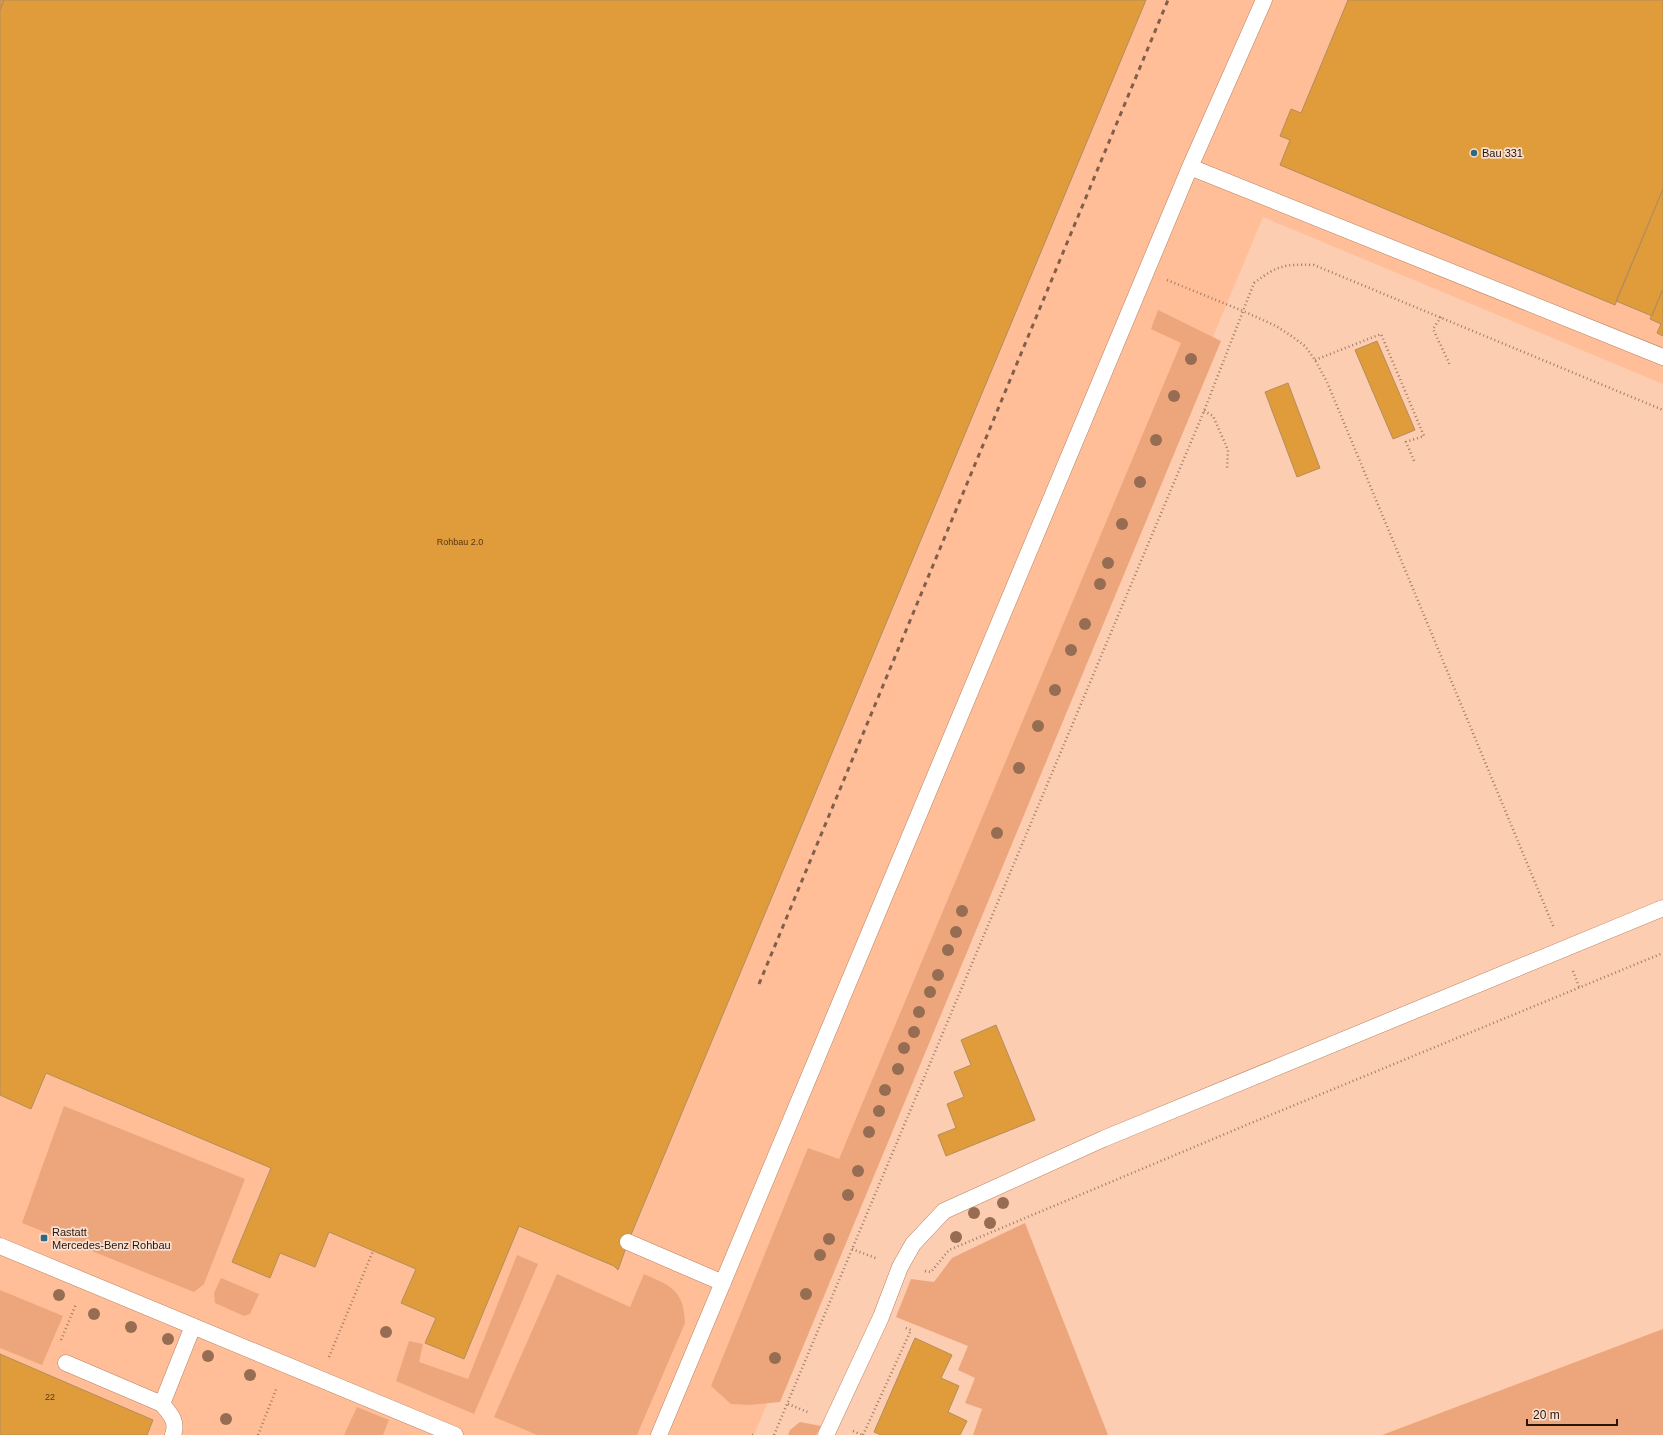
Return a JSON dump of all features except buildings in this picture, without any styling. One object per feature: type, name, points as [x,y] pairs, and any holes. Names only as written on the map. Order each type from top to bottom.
[{"type":"lane","points":[[659,1435],[1146,271],[1264,0]]},
{"type":"lane","points":[[1190,167],[1663,357]]},
{"type":"lane","points":[[826,1435],[881,1317],[900,1267],[913,1244],[944,1211],[1103,1139],[1663,908]]},
{"type":"lane","points":[[628,1242],[723,1283]]},
{"type":"lane","points":[[0,1246],[455,1435]]},
{"type":"lane","points":[[162,1404],[193,1326]]},
{"type":"lane","points":[[66,1363],[162,1404],[174,1419],[174,1435]]},
{"type":"path","points":[[774,1435],[1204,411],[1254,283],[1271,270],[1291,264],[1314,264],[1663,410]]},
{"type":"path","points":[[1146,271],[1276,326],[1305,346],[1315,360],[1330,389],[1579,987]]},
{"type":"path","points":[[1441,317],[1433,329],[1450,365]]},
{"type":"path","points":[[1315,360],[1381,334],[1424,436],[1406,442],[1415,463]]},
{"type":"path","points":[[1204,411],[1213,416],[1228,450],[1227,469]]},
{"type":"path","points":[[949,1250],[1663,953]]},
{"type":"path","points":[[320,1379],[373,1251]]},
{"type":"path","points":[[59,1346],[86,1281]]},
{"type":"path","points":[[863,1435],[911,1330],[881,1317]]},
{"type":"path","points":[[258,1435],[286,1365]]},
{"type":"shaded area","points":[[0,0],[1663,0],[1663,384],[1263,217],[754,1435],[0,1435]]},
{"type":"shaded area","points":[[1158,310],[1221,341],[780,1402],[750,1405],[731,1404],[711,1386],[808,1148],[839,1159],[1181,343],[1151,329]]},
{"type":"shaded area","points":[[64,1106],[245,1179],[204,1284],[194,1292],[22,1223]]},
{"type":"shaded area","points":[[1025,1223],[1108,1435],[973,1435],[982,1409],[965,1403],[975,1378],[958,1370],[968,1346],[896,1317],[911,1279],[934,1282],[952,1258]]},
{"type":"shaded area","points":[[517,1255],[538,1264],[474,1414],[396,1381],[409,1341],[423,1344],[419,1362],[468,1379]]},
{"type":"shaded area","points":[[557,1274],[630,1307],[644,1274],[669,1286],[679,1296],[684,1312],[685,1323],[637,1435],[537,1435],[494,1417]]},
{"type":"shaded area","points":[[221,1278],[259,1294],[250,1314],[244,1316],[215,1303],[214,1293]]},
{"type":"shaded area","points":[[0,1290],[63,1316],[42,1365],[0,1348]]},
{"type":"shaded area","points":[[1663,1329],[1663,1435],[1382,1435]]},
{"type":"shaded area","points":[[357,1407],[389,1420],[383,1435],[344,1435]]},
{"type":"shaded area","points":[[800,1422],[821,1426],[816,1435],[788,1435],[790,1430]]},
{"type":"railway","points":[[759,984],[1168,0]]},
{"type":"place","name":"Bau 331","points":[[1474,153]]},
{"type":"place","name":"Rastatt Mercedes-Benz Rohbau","points":[[44,1238]]}]
